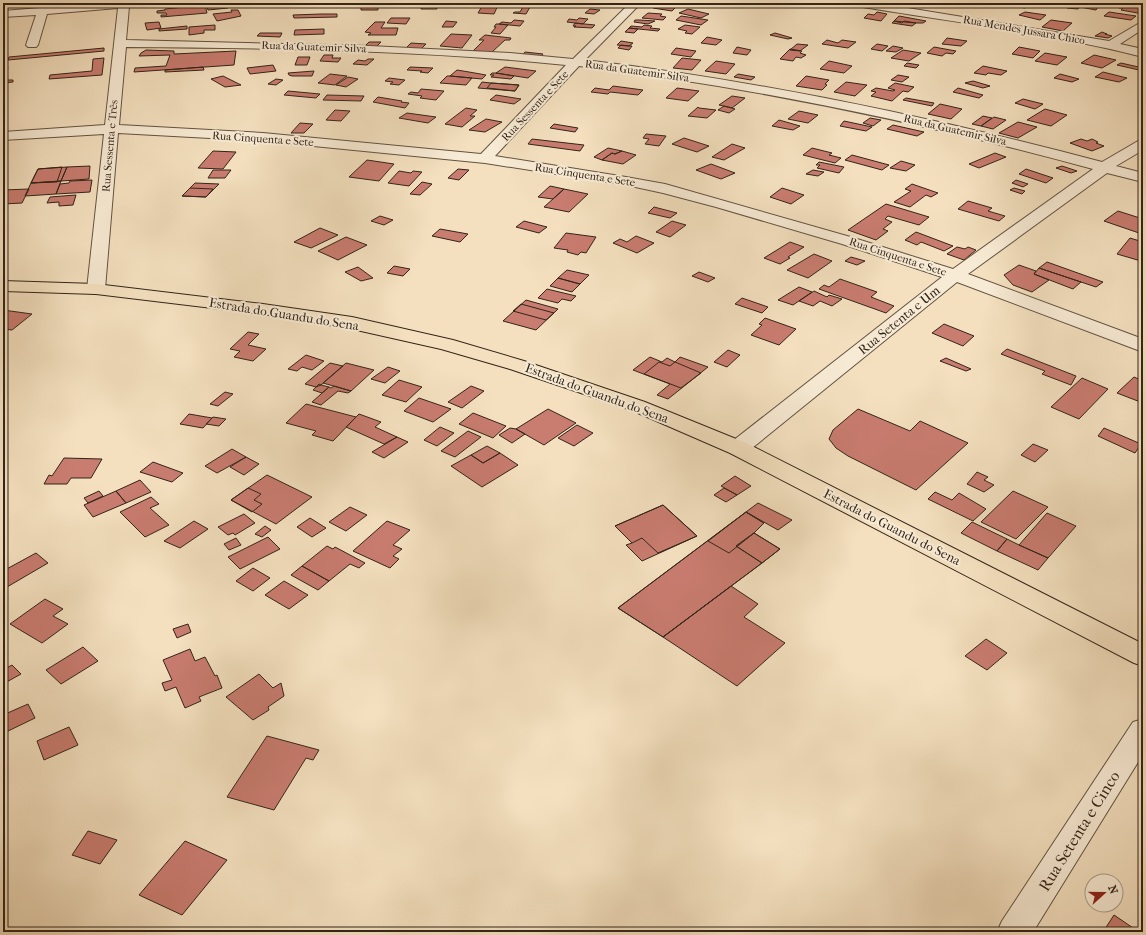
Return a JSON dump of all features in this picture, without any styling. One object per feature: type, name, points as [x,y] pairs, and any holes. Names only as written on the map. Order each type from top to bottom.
[{"type":"main road","name":"Estrada do Guandu do Sena","points":[[3,286],[96,289],[184,299],[352,323],[446,344],[517,364],[638,406],[738,448],[1143,656]]},
{"type":"street","points":[[3,14],[141,3]]},
{"type":"street","name":"Rua Sessenta e Sete","points":[[485,159],[576,62],[636,3]]},
{"type":"street","name":"Rua Mendes Jussara Chico","points":[[857,3],[887,5],[1111,45],[1143,53]]},
{"type":"street","name":"Rua Sessenta e Três","points":[[96,289],[124,4]]},
{"type":"street","points":[[32,45],[42,11]]},
{"type":"street","points":[[1111,45],[1143,24]]},
{"type":"street","name":"Rua da Guatemir Silva","points":[[120,43],[350,48],[576,62],[710,81],[833,102],[1046,151],[1143,178]]},
{"type":"street","name":"Rua Cinquenta e Sete","points":[[3,136],[112,129],[263,138],[485,159],[572,172],[665,189],[848,241],[955,275],[1143,346]]},
{"type":"street","name":"Rua Setenta e Um","points":[[738,448],[955,275],[1105,167],[1143,144]]},
{"type":"street","name":"Rua Setenta e Cinco","points":[[1014,932],[1143,730]]},
{"type":"building","points":[[226,3],[228,8],[208,10],[206,4]]},
{"type":"building","points":[[437,3],[437,9],[421,9],[421,4]]},
{"type":"building","points":[[452,3],[468,3],[469,6],[453,7]]},
{"type":"building","points":[[484,3],[499,3],[494,14],[478,13]]},
{"type":"building","points":[[658,3],[678,4],[675,7],[656,5]]},
{"type":"building","points":[[1031,3],[1025,8],[1000,4]]},
{"type":"building","points":[[1071,3],[1098,7],[1096,10],[1080,7],[1078,9],[1067,8]]},
{"type":"building","points":[[1123,4],[1143,7],[1143,14],[1121,10],[1123,8],[1119,8]]},
{"type":"building","points":[[205,5],[207,13],[161,17],[161,15],[167,15],[166,13],[157,13],[157,11],[165,9]]},
{"type":"building","points":[[656,5],[676,7],[672,11],[653,8]]},
{"type":"building","points":[[361,6],[378,6],[378,10],[361,10]]},
{"type":"building","points":[[523,7],[530,7],[526,14],[513,13],[520,12]]},
{"type":"building","points":[[590,9],[600,10],[594,14],[585,13]]},
{"type":"building","points":[[688,9],[709,14],[701,18],[679,13]]},
{"type":"building","points":[[231,10],[238,10],[241,16],[217,21],[213,14],[232,12]]},
{"type":"building","points":[[877,12],[887,14],[881,21],[864,18],[868,14],[874,15]]},
{"type":"building","points":[[1025,12],[1046,15],[1040,20],[1019,15]]},
{"type":"building","points":[[1109,12],[1136,16],[1131,20],[1104,16]]},
{"type":"building","points":[[648,13],[662,14],[660,16],[666,17],[663,20],[642,18]]},
{"type":"building","points":[[337,14],[337,17],[294,18],[293,15]]},
{"type":"building","points":[[681,16],[708,20],[701,25],[676,20]]},
{"type":"building","points":[[899,16],[926,21],[923,23],[916,23],[894,21]]},
{"type":"building","points":[[391,18],[410,18],[406,24],[387,23]]},
{"type":"building","points":[[579,18],[588,19],[583,24],[567,22],[569,19],[577,20]]},
{"type":"building","points":[[514,20],[524,21],[520,26],[499,24],[502,22],[511,23]]},
{"type":"building","points":[[635,20],[655,21],[648,24],[634,22]]},
{"type":"building","points":[[1051,20],[1072,23],[1063,31],[1042,27]]},
{"type":"building","points":[[446,21],[457,22],[453,27],[442,27]]},
{"type":"building","points":[[894,21],[902,23],[904,21],[916,23],[912,26],[892,23]]},
{"type":"building","points":[[159,22],[161,28],[147,30],[145,23]]},
{"type":"building","points":[[375,22],[385,22],[381,28],[398,28],[396,35],[368,35],[371,33],[365,32]]},
{"type":"building","points":[[575,23],[595,25],[592,28],[574,27],[576,26],[573,26]]},
{"type":"building","points":[[496,24],[508,25],[500,34],[491,33],[496,27],[494,27]]},
{"type":"building","points":[[215,25],[215,30],[204,30],[204,33],[189,35],[189,27]]},
{"type":"building","points":[[644,25],[652,26],[650,28],[660,29],[658,31],[629,28],[631,26],[642,27]]},
{"type":"building","points":[[685,25],[700,27],[692,34],[685,33],[687,31],[678,29]]},
{"type":"building","points":[[187,26],[187,29],[159,31],[159,29]]},
{"type":"building","points":[[629,28],[638,29],[634,33],[625,32]]},
{"type":"building","points":[[324,29],[324,34],[294,35],[295,30]]},
{"type":"building","points":[[1102,32],[1112,36],[1108,38],[1095,36]]},
{"type":"building","points":[[260,33],[282,33],[280,37],[257,36]]},
{"type":"building","points":[[775,33],[792,38],[788,39],[770,35]]},
{"type":"building","points":[[451,34],[472,35],[462,48],[440,46]]},
{"type":"building","points":[[485,35],[511,38],[510,40],[505,40],[492,52],[473,51],[484,40],[479,40]]},
{"type":"building","points":[[707,37],[722,40],[716,45],[701,43]]},
{"type":"building","points":[[947,38],[967,41],[961,46],[942,44]]},
{"type":"building","points":[[827,40],[838,43],[842,40],[856,42],[848,48],[822,44]]},
{"type":"building","points":[[621,41],[633,43],[629,46],[617,45]]},
{"type":"building","points":[[369,42],[381,42],[376,47],[364,47]]},
{"type":"building","points":[[411,43],[426,44],[421,49],[406,48]]},
{"type":"building","points":[[797,44],[808,45],[800,51],[790,50]]},
{"type":"building","points":[[877,44],[888,46],[882,51],[871,49]]},
{"type":"building","points":[[621,45],[632,46],[629,50],[618,48]]},
{"type":"building","points":[[893,46],[903,48],[896,52],[886,51]]},
{"type":"building","points":[[737,47],[751,50],[747,55],[733,53]]},
{"type":"building","points":[[934,47],[956,51],[953,54],[946,53],[942,56],[927,53]]},
{"type":"building","points":[[1019,47],[1040,51],[1033,58],[1012,54]]},
{"type":"building","points":[[104,48],[104,51],[8,60],[9,57]]},
{"type":"building","points":[[676,48],[696,51],[691,57],[671,54]]},
{"type":"building","points":[[790,49],[802,51],[800,53],[806,55],[801,58],[796,57],[793,61],[780,59]]},
{"type":"building","points":[[146,50],[174,51],[174,54],[236,51],[234,65],[134,72],[135,68],[166,66],[170,55],[139,56]]},
{"type":"building","points":[[903,50],[921,53],[909,61],[891,58]]},
{"type":"building","points":[[525,52],[543,54],[539,59],[521,57]]},
{"type":"building","points":[[1045,53],[1067,57],[1057,65],[1035,61]]},
{"type":"building","points":[[324,55],[333,55],[332,58],[341,58],[338,62],[320,61]]},
{"type":"building","points":[[1094,55],[1116,60],[1102,68],[1081,63]]},
{"type":"building","points":[[298,57],[310,57],[307,65],[295,65]]},
{"type":"building","points":[[104,58],[102,75],[49,79],[50,75],[92,71],[93,59]]},
{"type":"building","points":[[682,58],[701,60],[692,70],[673,68]]},
{"type":"building","points":[[368,59],[374,59],[367,65],[353,64],[358,60],[365,61]]},
{"type":"building","points":[[716,61],[735,64],[726,74],[705,71]]},
{"type":"building","points":[[829,61],[852,66],[844,73],[820,69]]},
{"type":"building","points":[[907,63],[919,65],[916,68],[904,66]]},
{"type":"building","points":[[1121,63],[1143,68],[1139,70],[1117,65]]},
{"type":"building","points":[[273,65],[276,71],[250,74],[247,68]]},
{"type":"building","points":[[983,66],[1007,71],[1001,75],[974,73]]},
{"type":"building","points":[[8,67],[4,80],[13,80],[13,82],[3,83],[3,68]]},
{"type":"building","points":[[203,67],[204,70],[165,72],[165,70]]},
{"type":"building","points":[[410,67],[433,68],[428,73],[407,70]]},
{"type":"building","points":[[505,67],[536,71],[528,78],[496,73]]},
{"type":"building","points":[[457,70],[486,75],[482,79],[450,76]]},
{"type":"building","points":[[314,71],[312,76],[292,76],[288,73]]},
{"type":"building","points":[[1103,72],[1127,78],[1119,82],[1095,77]]},
{"type":"building","points":[[492,73],[514,76],[511,79],[491,77],[494,75],[490,75]]},
{"type":"building","points":[[330,74],[347,76],[335,85],[318,83]]},
{"type":"building","points":[[738,74],[755,77],[751,80],[734,77]]},
{"type":"building","points":[[1060,74],[1079,79],[1072,82],[1054,78]]},
{"type":"building","points":[[898,75],[909,77],[902,82],[891,80]]},
{"type":"building","points":[[223,76],[241,85],[225,87],[211,79]]},
{"type":"building","points":[[447,76],[472,78],[466,85],[440,83]]},
{"type":"building","points":[[806,76],[829,80],[825,84],[827,85],[822,90],[796,86]]},
{"type":"building","points":[[348,77],[358,79],[346,87],[336,85]]},
{"type":"building","points":[[389,78],[405,80],[399,85],[390,84],[393,82],[385,81]]},
{"type":"building","points":[[276,79],[283,80],[276,85],[268,84]]},
{"type":"building","points":[[973,81],[990,86],[983,88],[965,83]]},
{"type":"building","points":[[482,82],[519,85],[515,91],[478,88]]},
{"type":"building","points":[[846,82],[867,85],[855,96],[834,92]]},
{"type":"building","points":[[491,83],[519,85],[515,91],[487,88]]},
{"type":"building","points":[[895,83],[914,87],[908,92],[903,91],[892,101],[871,96],[876,92],[871,91],[876,88],[893,91],[895,90],[888,88]]},
{"type":"building","points":[[613,86],[643,90],[638,95],[610,92],[608,94],[591,92],[595,88],[609,90]]},
{"type":"building","points":[[677,88],[699,91],[688,101],[666,98]]},
{"type":"building","points":[[958,88],[983,95],[979,98],[953,92]]},
{"type":"building","points":[[421,89],[444,91],[436,100],[420,98],[422,96],[408,94],[411,92],[418,93]]},
{"type":"building","points":[[288,91],[320,94],[316,98],[284,95]]},
{"type":"building","points":[[327,95],[364,96],[361,101],[323,100]]},
{"type":"building","points":[[496,95],[521,99],[514,104],[490,100]]},
{"type":"building","points":[[732,96],[745,98],[732,108],[719,105]]},
{"type":"building","points":[[378,97],[409,103],[405,108],[373,102]]},
{"type":"building","points":[[906,98],[934,103],[932,106],[903,100]]},
{"type":"building","points":[[1023,99],[1043,104],[1035,109],[1015,103]]},
{"type":"building","points":[[940,104],[962,109],[951,119],[928,114]]},
{"type":"building","points":[[724,106],[735,109],[729,113],[718,110]]},
{"type":"building","points":[[698,107],[716,110],[707,118],[688,116]]},
{"type":"building","points":[[466,108],[477,110],[470,116],[475,116],[462,127],[445,124]]},
{"type":"building","points":[[1045,109],[1067,115],[1051,126],[1027,120]]},
{"type":"building","points":[[335,110],[350,111],[341,121],[326,120]]},
{"type":"building","points":[[799,111],[818,115],[808,123],[788,119]]},
{"type":"building","points":[[407,113],[436,117],[428,123],[399,118]]},
{"type":"building","points":[[983,116],[992,118],[981,126],[972,124]]},
{"type":"building","points":[[994,117],[1006,120],[993,129],[981,126]]},
{"type":"building","points":[[870,118],[881,120],[873,126],[863,123]]},
{"type":"building","points":[[486,119],[502,122],[485,132],[469,130]]},
{"type":"building","points":[[779,120],[800,126],[793,130],[772,126]]},
{"type":"building","points":[[844,121],[872,127],[866,131],[840,126]]},
{"type":"building","points":[[1018,122],[1037,127],[1018,138],[999,133]]},
{"type":"building","points":[[300,123],[313,124],[304,133],[291,133]]},
{"type":"building","points":[[554,124],[578,128],[575,132],[550,128]]},
{"type":"building","points":[[893,125],[924,132],[917,136],[887,129]]},
{"type":"building","points":[[646,134],[666,136],[659,146],[645,144],[649,139],[643,138]]},
{"type":"building","points":[[684,138],[709,146],[697,152],[672,144]]},
{"type":"building","points":[[532,139],[584,145],[580,151],[528,144]]},
{"type":"building","points":[[1081,139],[1087,141],[1092,139],[1098,142],[1096,143],[1104,146],[1092,151],[1070,143]]},
{"type":"building","points":[[732,144],[745,148],[724,160],[712,157]]},
{"type":"building","points":[[608,148],[622,151],[615,154],[612,153],[602,160],[594,157]]},
{"type":"building","points":[[812,148],[832,153],[829,155],[841,158],[835,163],[803,155]]},
{"type":"building","points":[[213,151],[236,152],[223,169],[198,168]]},
{"type":"building","points":[[622,151],[636,155],[623,164],[602,160],[612,153],[615,154]]},
{"type":"building","points":[[995,153],[1006,157],[979,168],[969,164]]},
{"type":"building","points":[[852,155],[889,165],[882,170],[845,160]]},
{"type":"building","points":[[367,160],[394,164],[379,181],[349,177]]},
{"type":"building","points":[[901,161],[915,165],[906,171],[890,168]]},
{"type":"building","points":[[819,162],[844,167],[839,173],[817,168],[820,165],[816,165]]},
{"type":"building","points":[[711,164],[735,173],[721,179],[696,170]]},
{"type":"building","points":[[90,166],[89,179],[61,181],[67,167]]},
{"type":"building","points":[[1062,166],[1077,171],[1071,173],[1056,168]]},
{"type":"building","points":[[62,167],[57,182],[31,183],[38,169]]},
{"type":"building","points":[[67,167],[61,181],[31,183],[38,169]]},
{"type":"building","points":[[458,169],[469,170],[459,180],[448,178]]},
{"type":"building","points":[[1026,169],[1053,178],[1046,183],[1019,174]]},
{"type":"building","points":[[213,170],[231,170],[225,178],[208,178]]},
{"type":"building","points":[[813,170],[824,172],[818,176],[806,174]]},
{"type":"building","points":[[399,171],[411,173],[413,171],[422,172],[409,186],[388,183]]},
{"type":"building","points":[[92,180],[90,192],[56,194],[60,184],[69,183],[70,181]]},
{"type":"building","points":[[1016,180],[1028,184],[1023,187],[1012,183]]},
{"type":"building","points":[[61,181],[56,194],[25,196],[31,183]]},
{"type":"building","points":[[422,182],[432,184],[420,195],[410,194]]},
{"type":"building","points":[[195,183],[219,184],[206,197],[182,196]]},
{"type":"building","points":[[912,184],[938,193],[931,197],[926,195],[910,207],[894,202],[911,191],[905,189]]},
{"type":"building","points":[[550,186],[564,189],[553,199],[538,197]]},
{"type":"building","points":[[190,188],[213,189],[206,197],[182,196]]},
{"type":"building","points":[[782,188],[804,195],[791,204],[770,197]]},
{"type":"building","points":[[1014,188],[1025,191],[1022,194],[1010,190]]},
{"type":"building","points":[[29,189],[22,203],[3,204],[3,190]]},
{"type":"building","points":[[564,189],[588,194],[569,212],[544,207]]},
{"type":"building","points":[[76,195],[73,205],[59,206],[59,202],[47,203],[50,197]]},
{"type":"building","points":[[968,201],[992,208],[988,211],[1005,216],[999,221],[958,209]]},
{"type":"building","points":[[886,204],[929,217],[919,225],[888,216],[885,219],[892,222],[883,229],[888,231],[876,240],[848,230]]},
{"type":"building","points":[[654,207],[677,213],[670,218],[648,213]]},
{"type":"building","points":[[1118,211],[1143,219],[1143,233],[1142,234],[1104,221]]},
{"type":"building","points":[[380,216],[393,220],[384,225],[371,221]]},
{"type":"building","points":[[524,221],[547,227],[539,233],[516,227]]},
{"type":"building","points":[[672,221],[686,225],[670,237],[656,232]]},
{"type":"building","points":[[320,228],[338,235],[311,248],[294,242]]},
{"type":"building","points":[[440,229],[468,234],[460,242],[432,236]]},
{"type":"building","points":[[916,232],[953,246],[944,251],[921,242],[917,245],[905,240]]},
{"type":"building","points":[[566,233],[596,237],[586,253],[581,252],[578,255],[567,252],[568,250],[554,248]]},
{"type":"building","points":[[636,236],[654,243],[637,253],[613,243],[620,239],[627,242]]},
{"type":"building","points":[[346,237],[367,245],[338,260],[318,251]]},
{"type":"building","points":[[1130,238],[1143,242],[1143,258],[1141,261],[1117,254]]},
{"type":"building","points":[[790,242],[804,247],[780,264],[764,258]]},
{"type":"building","points":[[957,247],[965,249],[968,247],[976,250],[964,260],[947,254]]},
{"type":"building","points":[[814,254],[832,261],[808,278],[787,270]]},
{"type":"building","points":[[851,257],[865,261],[857,265],[845,261]]},
{"type":"building","points":[[1047,262],[1103,282],[1096,287],[1039,268]]},
{"type":"building","points":[[1019,265],[1036,271],[1034,274],[1049,280],[1032,292],[1013,285],[1004,275]]},
{"type":"building","points":[[394,266],[410,269],[403,276],[387,273]]},
{"type":"building","points":[[358,267],[373,278],[361,281],[345,272]]},
{"type":"building","points":[[1039,268],[1081,282],[1073,289],[1034,274]]},
{"type":"building","points":[[567,270],[589,275],[580,284],[558,278]]},
{"type":"building","points":[[699,272],[715,278],[708,282],[692,276]]},
{"type":"building","points":[[558,278],[580,284],[572,292],[550,286]]},
{"type":"building","points":[[840,279],[877,292],[871,297],[894,306],[886,313],[819,289],[824,285],[829,287]]},
{"type":"building","points":[[799,287],[812,292],[793,305],[778,300]]},
{"type":"building","points":[[547,289],[576,296],[571,301],[562,299],[558,303],[538,298]]},
{"type":"building","points":[[814,291],[827,297],[829,295],[842,299],[832,306],[820,301],[813,306],[799,301]]},
{"type":"building","points":[[742,298],[768,307],[762,313],[735,304]]},
{"type":"building","points":[[526,300],[558,309],[536,330],[503,321]]},
{"type":"building","points":[[521,304],[554,313],[546,320],[513,311]]},
{"type":"building","points":[[3,310],[32,314],[12,330],[3,329]]},
{"type":"building","points":[[765,318],[796,329],[779,345],[751,335],[762,325],[759,324]]},
{"type":"building","points":[[944,324],[974,336],[963,346],[932,333]]},
{"type":"building","points":[[248,332],[259,334],[248,345],[266,349],[253,361],[234,357],[240,351],[230,349]]},
{"type":"building","points":[[1007,349],[1076,376],[1071,385],[1042,374],[1045,371],[1001,354]]},
{"type":"building","points":[[728,350],[740,355],[727,367],[714,362]]},
{"type":"building","points":[[306,355],[324,361],[312,370],[302,367],[297,371],[288,369]]},
{"type":"building","points":[[650,357],[662,362],[667,358],[675,362],[680,357],[708,367],[668,399],[657,395],[670,384],[633,370]]},
{"type":"building","points":[[946,358],[971,369],[966,371],[940,361]]},
{"type":"building","points":[[659,362],[670,366],[675,362],[701,373],[681,388],[644,374]]},
{"type":"building","points":[[330,363],[343,366],[321,385],[316,387],[305,384]]},
{"type":"building","points":[[346,363],[374,370],[351,391],[323,383]]},
{"type":"building","points":[[388,367],[400,371],[385,383],[371,379]]},
{"type":"building","points":[[1134,377],[1143,381],[1143,403],[1117,393]]},
{"type":"building","points":[[1082,378],[1108,389],[1079,419],[1051,407]]},
{"type":"building","points":[[399,380],[422,387],[406,402],[382,395]]},
{"type":"building","points":[[319,384],[329,387],[322,393],[313,390]]},
{"type":"building","points":[[334,386],[351,391],[348,393],[338,391],[321,405],[312,402],[329,387],[331,388]]},
{"type":"building","points":[[471,386],[484,391],[462,408],[448,402]]},
{"type":"building","points":[[225,392],[233,394],[218,406],[210,404]]},
{"type":"building","points":[[419,398],[451,409],[433,422],[404,411]]},
{"type":"building","points":[[306,404],[356,417],[333,441],[312,435],[316,431],[286,423]]},
{"type":"building","points":[[548,409],[576,423],[544,445],[516,429]]},
{"type":"building","points":[[858,409],[910,431],[920,421],[968,443],[916,490],[848,456],[836,448],[829,439],[833,430]]},
{"type":"building","points":[[473,413],[506,426],[493,438],[459,424]]},
{"type":"building","points":[[189,414],[212,418],[203,428],[180,424]]},
{"type":"building","points":[[359,414],[381,422],[375,427],[397,437],[384,444],[346,427]]},
{"type":"building","points":[[213,417],[226,419],[219,426],[206,424]]},
{"type":"building","points":[[577,425],[593,433],[574,446],[558,438]]},
{"type":"building","points":[[440,427],[454,433],[437,446],[424,440]]},
{"type":"building","points":[[510,428],[516,429],[525,434],[512,443],[499,435]]},
{"type":"building","points":[[1104,428],[1141,444],[1135,453],[1098,436]]},
{"type":"building","points":[[468,431],[481,437],[455,457],[441,451]]},
{"type":"building","points":[[397,437],[408,442],[384,458],[372,452]]},
{"type":"building","points":[[1033,444],[1048,450],[1035,462],[1021,455]]},
{"type":"building","points":[[487,446],[500,453],[483,463],[471,455]]},
{"type":"building","points":[[232,449],[246,457],[217,473],[205,466]]},
{"type":"building","points":[[500,453],[518,465],[482,487],[451,466],[471,455],[483,463]]},
{"type":"building","points":[[246,457],[259,464],[244,475],[230,467]]},
{"type":"building","points":[[64,458],[102,459],[91,478],[71,478],[67,484],[44,484],[49,475],[52,476]]},
{"type":"building","points":[[153,462],[183,473],[172,482],[140,472]]},
{"type":"building","points":[[977,472],[988,477],[984,480],[994,485],[984,492],[967,484]]},
{"type":"building","points":[[267,475],[312,497],[276,524],[231,500]]},
{"type":"building","points":[[735,476],[751,486],[737,495],[721,486]]},
{"type":"building","points":[[140,480],[151,492],[126,503],[116,491]]},
{"type":"building","points":[[1140,487],[1143,487],[1143,506],[1139,505]]},
{"type":"building","points":[[248,488],[261,494],[254,500],[262,504],[252,512],[231,500]]},
{"type":"building","points":[[724,488],[737,495],[726,502],[714,495]]},
{"type":"building","points":[[99,491],[103,496],[88,503],[84,498]]},
{"type":"building","points":[[116,491],[126,503],[93,517],[84,505]]},
{"type":"building","points":[[1013,491],[1048,507],[1016,539],[981,522]]},
{"type":"building","points":[[935,492],[952,500],[959,493],[986,509],[973,521],[928,499]]},
{"type":"building","points":[[151,497],[159,504],[150,508],[169,525],[145,537],[120,512]]},
{"type":"building","points":[[758,503],[792,520],[778,530],[746,512]]},
{"type":"building","points":[[663,505],[697,536],[658,553],[642,538],[632,543],[615,526]]},
{"type":"building","points":[[663,505],[697,536],[642,561],[626,545],[632,543],[615,526]]},
{"type":"building","points":[[350,507],[367,515],[346,531],[329,522]]},
{"type":"building","points":[[746,512],[764,523],[754,533],[736,546],[762,563],[663,637],[618,608]]},
{"type":"building","points":[[746,512],[764,523],[754,533],[780,549],[762,563],[663,637],[618,608]]},
{"type":"building","points":[[746,512],[764,523],[729,553],[708,541]]},
{"type":"building","points":[[1047,513],[1076,526],[1048,558],[1019,545]]},
{"type":"building","points":[[244,514],[255,523],[235,535],[233,533],[228,535],[218,527]]},
{"type":"building","points":[[310,518],[326,528],[312,537],[297,527]]},
{"type":"building","points":[[194,521],[208,529],[180,548],[164,541]]},
{"type":"building","points":[[387,521],[410,530],[393,545],[402,549],[393,556],[399,559],[390,568],[353,551]]},
{"type":"building","points":[[972,522],[1007,539],[997,551],[961,533]]},
{"type":"building","points":[[265,526],[271,530],[262,537],[255,534]]},
{"type":"building","points":[[754,533],[780,549],[762,563],[736,546]]},
{"type":"building","points":[[268,537],[280,549],[240,569],[228,557]]},
{"type":"building","points":[[236,538],[241,545],[229,550],[224,544]]},
{"type":"building","points":[[1007,539],[1048,558],[1038,570],[997,551]]},
{"type":"building","points":[[327,546],[333,549],[335,547],[365,563],[359,568],[350,564],[329,581],[302,566]]},
{"type":"building","points":[[36,553],[48,563],[7,587],[3,584],[3,571]]},
{"type":"building","points":[[302,566],[329,581],[318,590],[291,575]]},
{"type":"building","points":[[253,568],[270,578],[253,591],[236,581]]},
{"type":"building","points":[[284,581],[308,595],[289,609],[265,595]]},
{"type":"building","points":[[731,586],[758,604],[744,617],[785,643],[737,686],[663,637]]},
{"type":"building","points":[[45,599],[63,609],[53,616],[68,624],[42,643],[10,624]]},
{"type":"building","points":[[188,624],[191,632],[177,638],[173,629]]},
{"type":"building","points":[[986,639],[1007,653],[987,670],[965,656]]},
{"type":"building","points":[[83,647],[98,661],[61,684],[46,670]]},
{"type":"building","points":[[190,649],[195,661],[205,657],[215,676],[217,675],[222,688],[199,697],[201,701],[185,708],[176,687],[165,691],[162,683],[172,680],[163,660]]},
{"type":"building","points":[[12,665],[21,674],[3,684],[3,670]]},
{"type":"building","points":[[259,674],[273,688],[281,683],[284,696],[268,707],[269,710],[253,720],[226,697]]},
{"type":"building","points":[[28,704],[35,718],[6,732],[3,726],[3,715]]},
{"type":"building","points":[[69,727],[78,745],[44,760],[37,741]]},
{"type":"building","points":[[267,736],[319,750],[313,760],[306,758],[274,810],[227,797]]},
{"type":"building","points":[[88,831],[117,840],[100,864],[72,855]]},
{"type":"building","points":[[185,841],[227,860],[182,915],[139,895]]},
{"type":"building","points":[[1114,915],[1139,932],[1103,932]]}]
